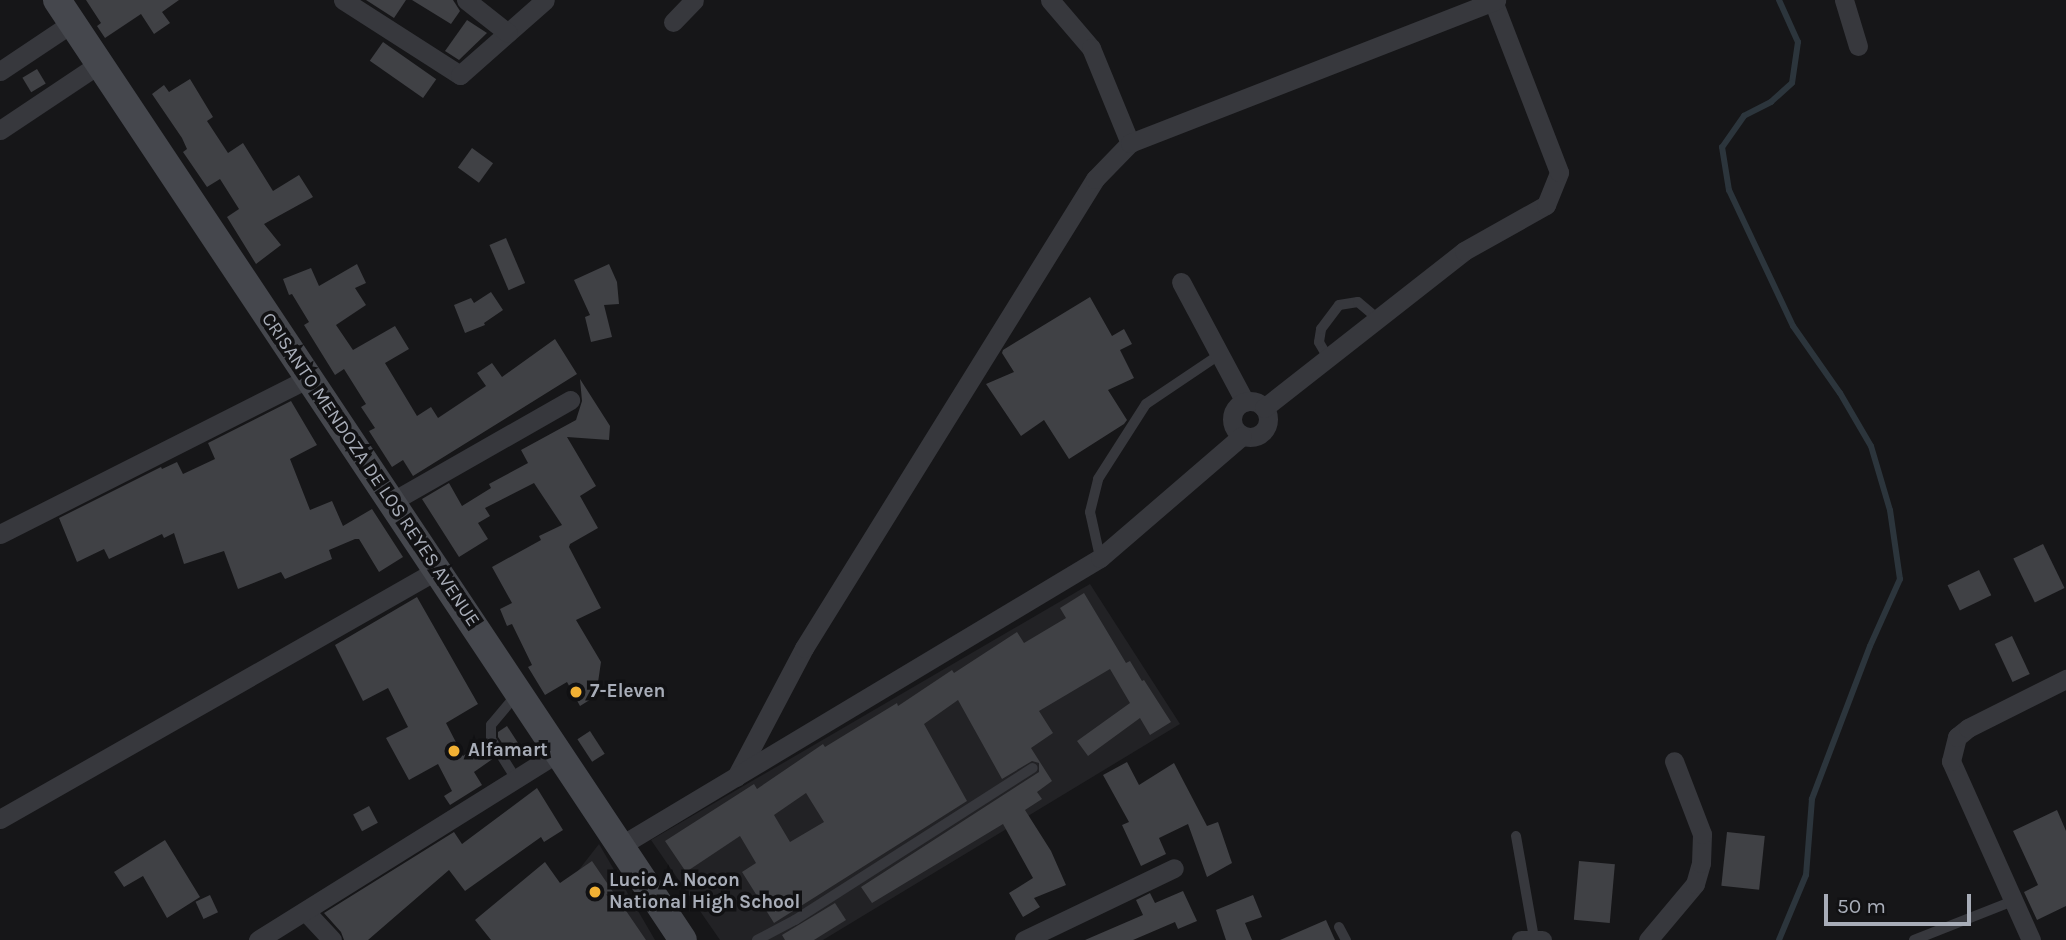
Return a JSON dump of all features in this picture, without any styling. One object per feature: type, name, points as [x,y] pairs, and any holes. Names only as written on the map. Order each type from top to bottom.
[{"type":"main road","name":"CRISANTO MENDOZA DE LOS REYES AVENUE","points":[[65,11],[684,940]]},
{"type":"street","points":[[343,0],[460,75],[545,0]]},
{"type":"street","points":[[466,0],[508,33]]},
{"type":"street","points":[[673,22],[694,0]]},
{"type":"street","points":[[1050,0],[1091,48],[1130,143]]},
{"type":"street","points":[[1844,0],[1858,46]]},
{"type":"street","points":[[736,777],[804,648],[1095,179],[1130,143],[1494,1],[1559,172],[1546,205],[1464,251],[1264,408]]},
{"type":"street","points":[[0,71],[65,11]]},
{"type":"street","points":[[0,130],[99,64]]},
{"type":"street","points":[[1181,282],[1245,402]]},
{"type":"street","points":[[0,534],[309,378]]},
{"type":"street","points":[[393,501],[570,400]]},
{"type":"street","points":[[620,846],[1100,558],[1242,436],[1258,435],[1264,430],[1268,415],[1264,408],[1255,402],[1238,405],[1231,416],[1232,424],[1242,436]]},
{"type":"street","points":[[0,819],[438,570]]},
{"type":"street","points":[[2031,940],[1954,773],[1952,749],[1957,737],[1968,728],[2066,680]]},
{"type":"street","points":[[258,940],[557,753]]},
{"type":"street","points":[[1648,940],[1695,884],[1701,863],[1702,834],[1674,761]]},
{"type":"street","points":[[1024,940],[1174,868]]},
{"type":"street","points":[[306,912],[332,940]]},
{"type":"lane","points":[[1327,356],[1319,342],[1321,330],[1339,304],[1358,302],[1378,319]]},
{"type":"lane","points":[[1100,558],[1090,512],[1098,479],[1146,404],[1219,355]]},
{"type":"lane","points":[[516,779],[491,739],[491,725],[518,693]]},
{"type":"lane","points":[[757,940],[795,920],[1033,768]]},
{"type":"lane","points":[[1516,836],[1532,939]]},
{"type":"lane","points":[[1914,940],[2013,901]]},
{"type":"lane","points":[[1339,927],[1346,940]]},
{"type":"shaded area","points":[[1090,584],[1180,724],[823,940],[720,940],[651,840]]},
{"type":"shaded area","name":"Lucio A. Nocon National High School","points":[[599,844],[655,940],[524,940]]},
{"type":"building","points":[[86,0],[179,0],[162,12],[170,23],[154,34],[141,14],[105,38],[97,26],[101,23]]},
{"type":"building","points":[[366,0],[406,0],[394,18]]},
{"type":"building","points":[[412,0],[453,0],[460,11],[451,24]]},
{"type":"building","points":[[467,20],[487,33],[459,60],[445,51]]},
{"type":"building","points":[[383,42],[436,79],[423,98],[370,61]]},
{"type":"building","points":[[37,69],[46,84],[31,92],[22,78]]},
{"type":"building","points":[[190,79],[213,117],[207,121],[228,153],[243,143],[273,191],[299,175],[313,197],[264,224],[281,245],[256,264],[227,217],[239,209],[220,179],[207,187],[183,152],[187,149],[182,138],[152,94],[164,85],[169,92]]},
{"type":"building","points":[[472,148],[493,163],[479,183],[458,167]]},
{"type":"building","points":[[506,238],[525,283],[509,290],[489,245]]},
{"type":"building","points":[[357,264],[366,283],[355,288],[366,305],[336,325],[353,350],[395,326],[409,349],[385,363],[417,416],[431,407],[438,418],[486,386],[477,373],[492,363],[502,377],[555,339],[577,374],[413,476],[403,460],[392,467],[369,431],[375,428],[361,407],[366,404],[344,369],[335,375],[304,325],[309,322],[292,294],[289,295],[283,279],[311,268],[319,286]]},
{"type":"building","points":[[609,264],[617,282],[619,304],[604,305],[612,337],[591,342],[585,317],[590,315],[574,280]]},
{"type":"building","points":[[491,292],[503,310],[484,323],[485,325],[465,333],[454,305],[471,298],[474,303]]},
{"type":"building","points":[[1090,297],[1112,336],[1124,329],[1132,344],[1120,350],[1134,378],[1108,390],[1127,420],[1124,424],[1069,459],[1044,420],[1021,436],[986,384],[1014,372],[1002,353],[1003,350]]},
{"type":"building","points":[[580,379],[610,426],[609,440],[567,437],[596,486],[580,496],[598,528],[569,547],[601,608],[576,620],[601,662],[596,696],[580,706],[567,682],[545,695],[528,667],[532,665],[512,624],[507,626],[500,609],[512,603],[492,567],[541,540],[539,536],[562,525],[534,483],[485,508],[490,516],[478,523],[488,539],[459,557],[422,499],[449,483],[462,506],[491,488],[489,484],[528,463],[521,450],[576,420],[582,401]]},
{"type":"building","points":[[291,401],[317,445],[290,459],[310,510],[332,501],[343,526],[372,509],[403,557],[379,572],[359,539],[355,539],[329,550],[332,559],[285,579],[281,572],[238,589],[224,551],[184,564],[174,533],[164,538],[162,534],[109,559],[104,549],[77,562],[59,518],[161,467],[162,469],[177,462],[183,474],[215,459],[208,443]]},
{"type":"building","points":[[2043,544],[2064,588],[2035,603],[2013,558]]},
{"type":"building","points":[[1979,570],[1991,595],[1960,611],[1948,585]]},
{"type":"building","points":[[1084,593],[1126,663],[1130,661],[1171,722],[1150,735],[1140,718],[1088,756],[1077,741],[1130,703],[1110,669],[1039,711],[1053,733],[1031,748],[1052,781],[1037,792],[1042,799],[1025,810],[1051,851],[1066,885],[1034,898],[1040,907],[1023,917],[1009,893],[1033,878],[1003,824],[872,903],[861,887],[1039,772],[1039,763],[1032,761],[1002,779],[958,700],[924,724],[967,801],[774,923],[742,872],[756,863],[740,836],[686,872],[665,841],[754,784],[757,789],[823,744],[825,747],[897,703],[898,706],[1017,632],[1024,643],[1066,618],[1060,608]],"holes":[[[806,793],[824,822],[790,842],[774,815]]]},
{"type":"building","points":[[417,597],[478,704],[446,723],[463,756],[484,741],[494,758],[474,772],[482,785],[450,805],[444,796],[452,791],[438,764],[409,780],[386,738],[408,727],[388,688],[363,701],[335,645]]},
{"type":"building","points":[[2012,636],[2030,674],[2013,682],[1995,644]]},
{"type":"building","points":[[507,726],[518,743],[507,750],[498,737],[498,732]]},
{"type":"building","points":[[590,731],[605,754],[592,762],[577,739]]},
{"type":"building","points":[[1127,762],[1139,785],[1174,763],[1207,826],[1218,822],[1232,863],[1207,877],[1188,824],[1159,838],[1166,854],[1141,866],[1122,825],[1129,822],[1103,775]]},
{"type":"building","points":[[537,788],[563,830],[544,842],[541,837],[465,891],[449,870],[368,940],[344,940],[341,932],[324,913],[454,832],[462,844]]},
{"type":"building","points":[[369,806],[378,823],[362,831],[353,814]]},
{"type":"building","points":[[2057,810],[2066,831],[2066,906],[2037,920],[2024,892],[2038,885],[2013,831]]},
{"type":"building","points":[[1727,832],[1765,836],[1759,890],[1721,886]]},
{"type":"building","points":[[165,840],[200,897],[167,918],[143,876],[124,887],[114,872]]},
{"type":"building","points":[[592,861],[646,940],[491,940],[475,920],[545,862],[560,883]]},
{"type":"building","points":[[1579,861],[1615,864],[1610,923],[1574,920]]},
{"type":"building","points":[[1183,891],[1197,921],[1178,929],[1175,922],[1133,940],[1085,940],[1143,915],[1136,900],[1150,893],[1155,903]]},
{"type":"building","points":[[210,895],[218,912],[204,919],[195,902]]},
{"type":"building","points":[[1253,895],[1262,917],[1245,923],[1252,940],[1226,940],[1216,910]]},
{"type":"building","points":[[835,903],[846,920],[814,940],[785,940],[782,935]]},
{"type":"building","points":[[1326,920],[1335,940],[1280,940]]},
{"type":"waterway","points":[[1779,0],[1798,42],[1792,83],[1771,102],[1744,116],[1722,147],[1729,190],[1793,326],[1840,393],[1871,446],[1890,510],[1900,579],[1870,646],[1812,799],[1806,875],[1779,940]]},
{"type":"place","name":"7-Eleven","points":[[576,692]]},
{"type":"place","name":"Alfamart","points":[[454,751]]},
{"type":"place","name":"Lucio A. Nocon National High School","points":[[595,892]]}]
